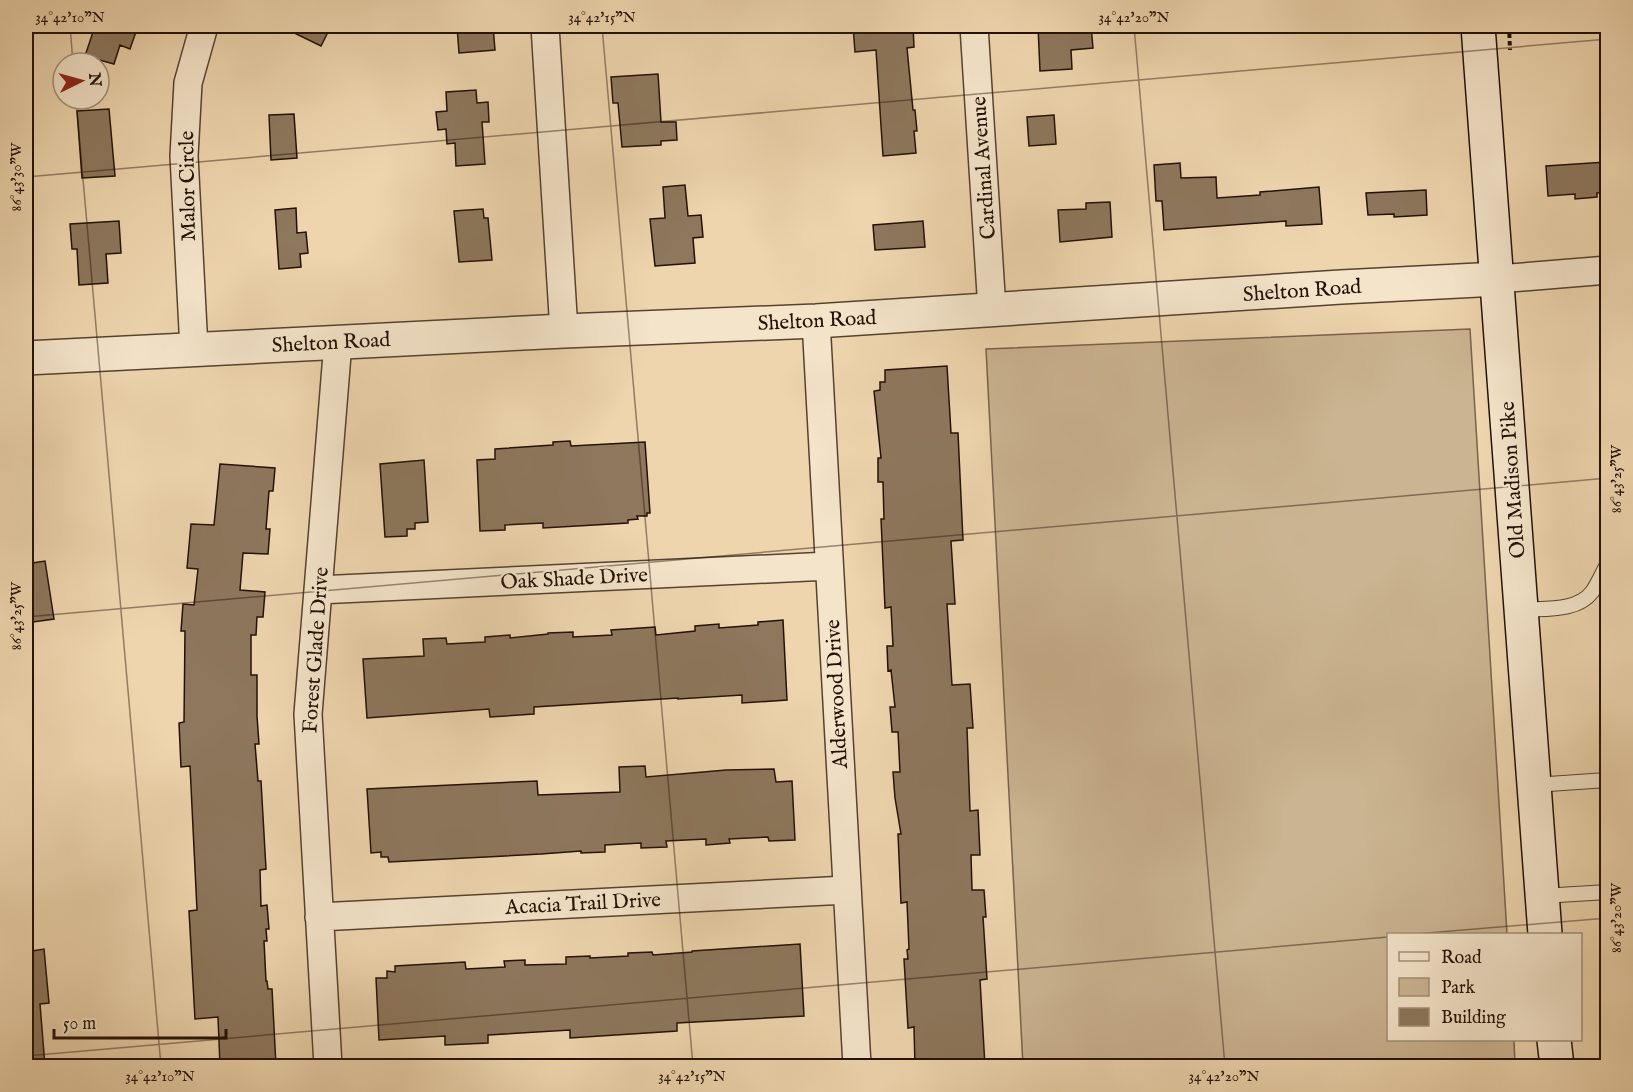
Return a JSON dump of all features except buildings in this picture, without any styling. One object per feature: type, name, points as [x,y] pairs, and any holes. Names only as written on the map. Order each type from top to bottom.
[{"type":"street","name":"Malor Circle","points":[[194,349],[184,156],[188,83],[204,26]]},
{"type":"street","points":[[544,26],[564,331]]},
{"type":"street","name":"Cardinal Avenue","points":[[974,26],[993,310]]},
{"type":"street","name":"Old Madison Pike","points":[[1479,26],[1545,933]]},
{"type":"street","name":"Shelton Road","points":[[26,357],[816,321],[1498,279],[1608,270]]},
{"type":"street","name":"Alderwood Drive","points":[[816,321],[857,1066]]},
{"type":"street","name":"Forest Glade Drive","points":[[328,1066],[308,714],[338,342]]},
{"type":"street","name":"Oak Shade Drive","points":[[318,590],[830,566]]},
{"type":"street","name":"Acacia Trail Drive","points":[[319,916],[847,890]]},
{"type":"street","points":[[1554,1041],[1557,1066]]},
{"type":"lane","points":[[1521,610],[1566,607],[1581,602],[1592,593],[1608,563]]},
{"type":"lane","points":[[1534,785],[1607,780],[1608,787]]},
{"type":"lane","points":[[1542,896],[1608,892]]},
{"type":"green space","points":[[1470,329],[1507,933],[1387,933],[1387,1041],[1514,1041],[1515,1066],[1023,1066],[986,349]]}]
